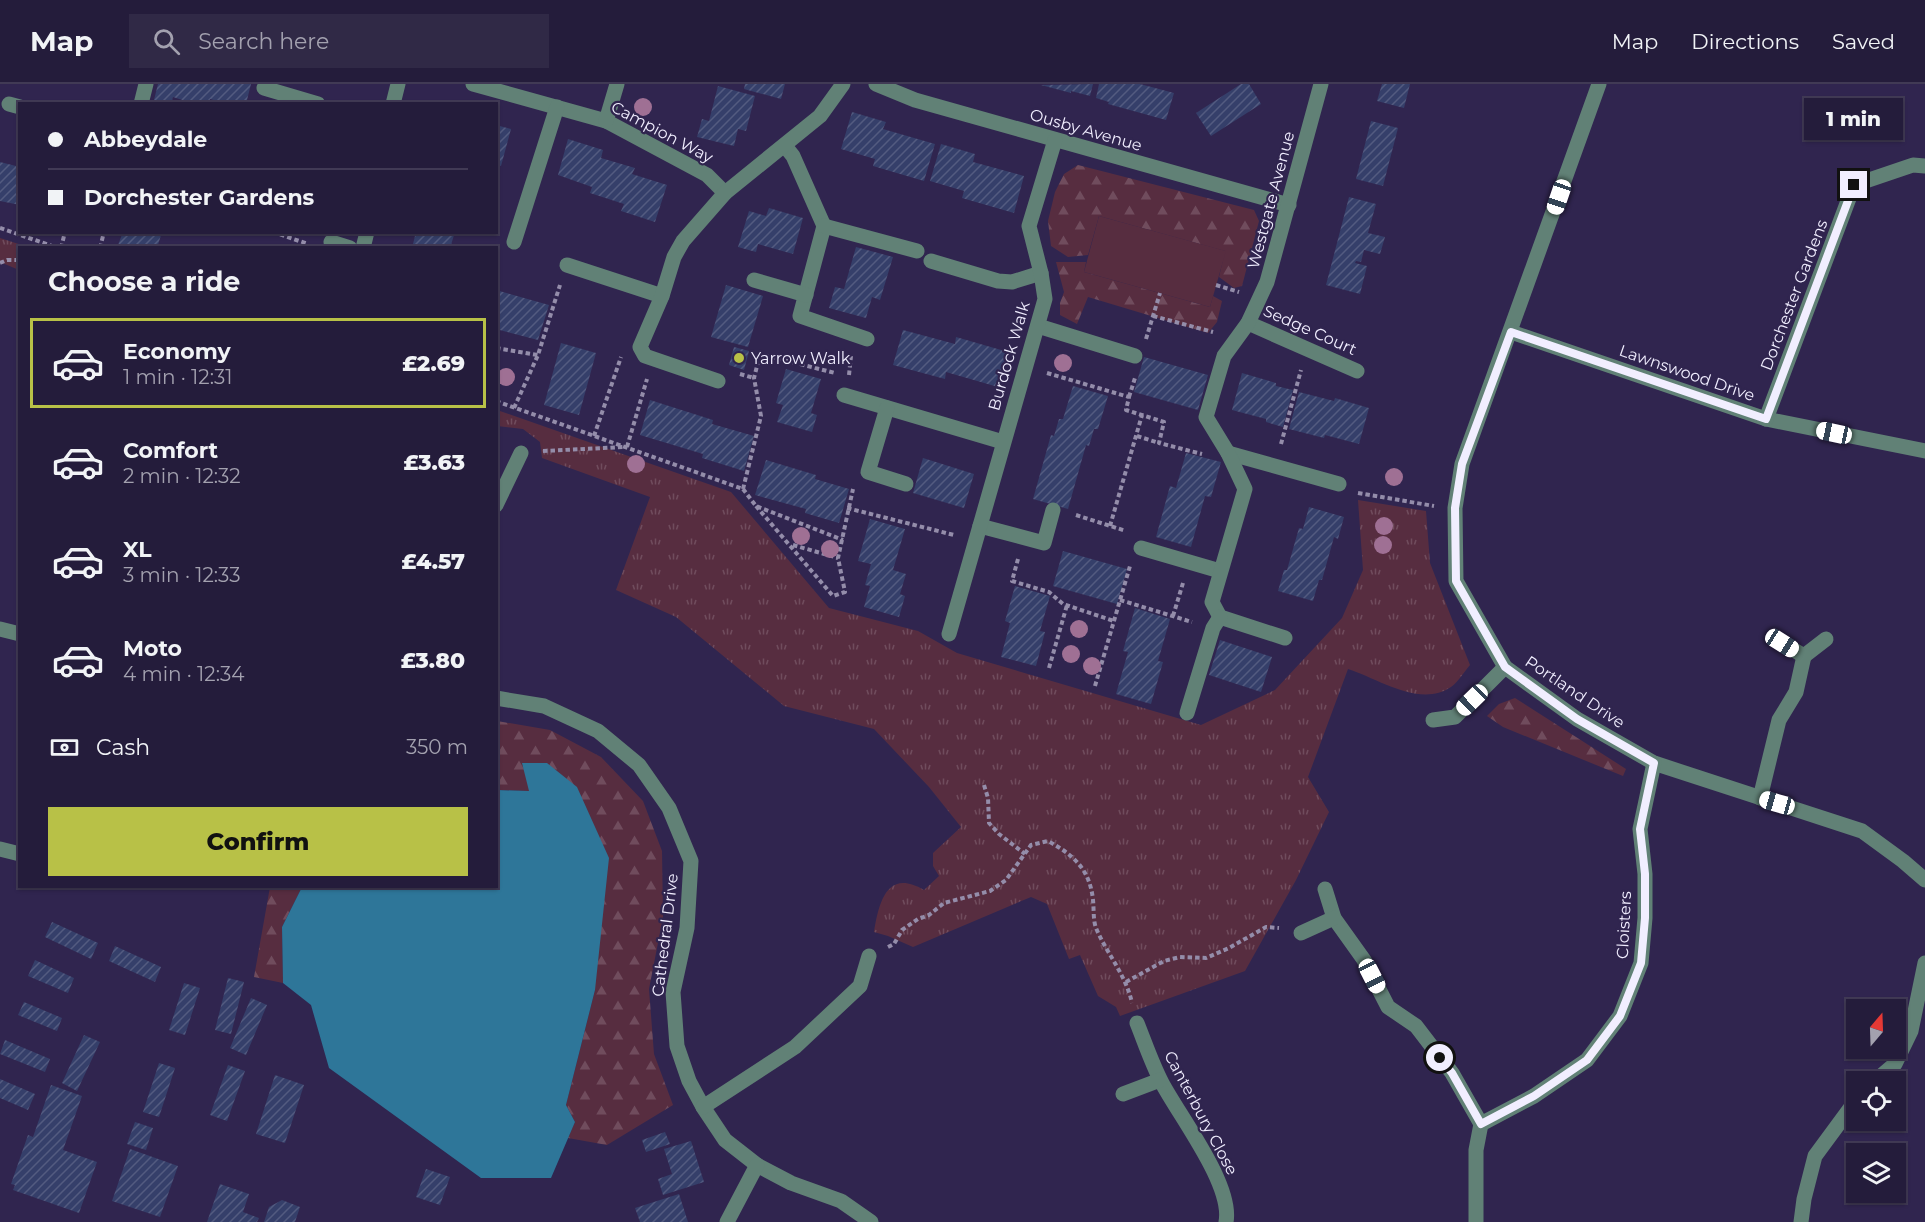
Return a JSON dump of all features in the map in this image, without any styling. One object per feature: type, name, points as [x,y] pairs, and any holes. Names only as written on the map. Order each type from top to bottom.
[{"type":"street","points":[[142,102],[146,84]]},
{"type":"street","points":[[394,102],[398,84]]},
{"type":"street","name":"Campion Way","points":[[473,84],[606,121],[707,175],[725,194]]},
{"type":"street","points":[[606,121],[617,84]]},
{"type":"street","points":[[718,381],[645,356],[640,347],[662,296],[674,257],[683,241],[725,194],[820,116],[843,84]]},
{"type":"street","name":"Ousby Avenue","points":[[876,84],[915,100],[1289,205]]},
{"type":"street","name":"Westgate Avenue","points":[[1216,623],[1212,602],[1245,489],[1228,453],[1206,417],[1224,356],[1248,323],[1268,282],[1321,84]]},
{"type":"street","name":"Portland Drive","points":[[1599,84],[1462,464],[1455,508],[1456,581],[1505,667],[1577,719],[1654,763],[1863,831],[1925,880]]},
{"type":"street","points":[[264,88],[311,102]]},
{"type":"street","points":[[514,242],[557,106]]},
{"type":"street","name":"Burdock Walk","points":[[950,634],[1045,299],[1029,226],[1055,140]]},
{"type":"street","points":[[785,146],[798,165],[824,226],[800,316],[867,339]]},
{"type":"street","name":"Dorchester Gardens","points":[[1766,419],[1854,185],[1913,165],[1925,166]]},
{"type":"street","points":[[824,226],[917,251]]},
{"type":"street","points":[[931,261],[998,281],[1012,282],[1041,273]]},
{"type":"street","points":[[567,265],[662,296]]},
{"type":"street","points":[[753,280],[806,295]]},
{"type":"street","name":"Sedge Court","points":[[1248,323],[1357,371]]},
{"type":"street","points":[[1038,326],[1135,356]]},
{"type":"street","name":"Lawnswood Drive","points":[[1511,332],[1766,419],[1925,451]]},
{"type":"street","points":[[844,395],[1003,442]]},
{"type":"street","points":[[887,408],[868,472],[906,484]]},
{"type":"street","points":[[498,496],[502,477],[521,453]]},
{"type":"street","points":[[1228,453],[1339,484]]},
{"type":"street","points":[[978,534],[1023,538],[1044,543],[1060,511]]},
{"type":"street","points":[[1137,553],[1189,562],[1220,571]]},
{"type":"street","points":[[1187,713],[1216,623],[1285,638]]},
{"type":"street","points":[[0,629],[18,634]]},
{"type":"street","points":[[1760,798],[1779,720],[1796,692],[1804,656],[1826,639]]},
{"type":"street","points":[[1782,643],[1804,656]]},
{"type":"street","points":[[1433,720],[1454,723],[1505,667]]},
{"type":"street","name":"Cathedral Drive","points":[[498,698],[544,706],[598,730],[639,765],[669,808],[691,861],[687,928],[673,992],[677,1046],[689,1081],[724,1140],[757,1165],[791,1183],[841,1201],[871,1222]]},
{"type":"street","name":"Cloisters","points":[[1481,1124],[1534,1096],[1587,1060],[1620,1016],[1641,963],[1645,918],[1645,874],[1640,829],[1654,763]]},
{"type":"street","points":[[0,849],[18,854]]},
{"type":"street","points":[[1325,889],[1334,918],[1364,960],[1388,1007],[1416,1026],[1452,1073],[1481,1124],[1476,1150],[1476,1222]]},
{"type":"street","points":[[1301,933],[1334,918]]},
{"type":"street","points":[[703,1107],[795,1047],[860,986],[869,956]]},
{"type":"street","points":[[1887,1071],[1895,1064],[1911,1030],[1925,963]]},
{"type":"street","name":"Canterbury Close","points":[[1137,1023],[1160,1080],[1219,1180],[1227,1214],[1226,1222]]},
{"type":"street","points":[[1123,1094],[1160,1080]]},
{"type":"street","points":[[1802,1222],[1804,1199],[1815,1156],[1846,1114]]},
{"type":"street","points":[[727,1222],[757,1165]]},
{"type":"path","points":[[0,228],[54,246]]},
{"type":"path","points":[[282,234],[324,244]]},
{"type":"path","points":[[0,263],[7,260],[18,260]]},
{"type":"path","points":[[514,408],[538,355],[567,265]]},
{"type":"path","points":[[1160,293],[1153,316],[1214,332],[1233,345]]},
{"type":"path","points":[[594,436],[619,358],[640,347]]},
{"type":"path","points":[[498,348],[538,355]]},
{"type":"path","points":[[1275,466],[1307,349]]},
{"type":"path","points":[[743,489],[761,416],[754,378],[760,354],[849,376],[844,395]]},
{"type":"path","points":[[627,447],[654,358]]},
{"type":"path","points":[[1026,367],[1129,397],[1126,410],[1164,422],[1159,443]]},
{"type":"path","points":[[498,402],[743,489],[833,596],[845,592],[838,558],[847,508],[856,478],[868,472]]},
{"type":"path","points":[[1110,526],[1142,415]]},
{"type":"path","points":[[1137,436],[1216,458],[1228,453]]},
{"type":"path","points":[[521,453],[627,447]]},
{"type":"path","points":[[1339,484],[1357,493],[1455,508]]},
{"type":"path","points":[[756,507],[843,540]]},
{"type":"path","points":[[847,508],[978,534]]},
{"type":"path","points":[[1060,511],[1131,533]]},
{"type":"path","points":[[1023,538],[1012,581],[1049,592],[1067,605],[1114,621]]},
{"type":"path","points":[[790,545],[838,558]]},
{"type":"path","points":[[1095,686],[1120,600],[1137,553]]},
{"type":"path","points":[[1173,616],[1189,562]]},
{"type":"path","points":[[1120,600],[1173,616],[1216,623]]},
{"type":"path","points":[[1049,668],[1067,605]]},
{"type":"path","points":[[984,785],[988,798],[989,823],[1024,854]]},
{"type":"path","points":[[869,956],[894,945],[902,930],[918,919],[929,915],[944,903],[990,891],[1006,880],[1031,845],[1048,841],[1064,850],[1081,865],[1092,886],[1095,925],[1126,982],[1137,1023]]},
{"type":"path","points":[[1126,982],[1164,961],[1180,957],[1206,958],[1266,927],[1301,933]]},
{"type":"green space","points":[[1078,165],[1254,210],[1259,221],[1242,286],[1234,288],[1219,277],[1225,251],[1099,216],[1088,255],[1068,257],[1051,246],[1048,221],[1055,192],[1064,174]]},
{"type":"green space","points":[[1099,216],[1226,251],[1210,307],[1084,272]]},
{"type":"green space","points":[[0,238],[25,246],[18,246],[18,270],[0,262]]},
{"type":"green space","points":[[1056,262],[1086,262],[1084,272],[1210,307],[1213,296],[1222,301],[1217,322],[1208,333],[1088,297],[1077,324],[1060,315],[1060,303],[1064,292]]},
{"type":"green space","points":[[498,410],[731,492],[829,608],[918,631],[957,653],[1201,725],[1275,690],[1342,618],[1363,570],[1358,500],[1426,511],[1430,563],[1470,665],[1451,687],[1439,693],[1426,694],[1400,690],[1348,669],[1308,777],[1329,812],[1296,880],[1245,971],[1120,1016],[1116,1007],[1098,996],[1080,955],[1069,959],[1047,904],[1031,897],[913,947],[874,932],[882,900],[887,892],[893,886],[901,883],[911,884],[924,890],[939,876],[933,866],[933,853],[961,827],[929,787],[874,729],[784,706],[676,617],[616,590],[650,497],[542,458],[540,442],[523,429],[498,426]]},
{"type":"green space","points":[[1515,698],[1626,769],[1623,776],[1503,727],[1487,716],[1499,704]]},
{"type":"green space","points":[[498,721],[550,730],[601,757],[643,801],[662,851],[663,917],[649,989],[654,1054],[673,1105],[607,1145],[568,1138],[575,1122],[566,1105],[595,990],[529,791],[498,790]]},
{"type":"green space","points":[[270,888],[302,888],[282,927],[283,983],[254,977]]},
{"type":"water","points":[[522,763],[547,763],[577,787],[609,858],[595,990],[566,1105],[575,1122],[551,1178],[481,1178],[329,1068],[311,1005],[283,983],[282,927],[302,888],[498,888],[498,790],[529,791]]},
{"type":"building","points":[[158,84],[251,84],[246,102],[220,102],[210,99],[209,102],[189,102],[173,97],[172,102],[154,100]]},
{"type":"building","points":[[745,84],[785,84],[781,99],[744,89]]},
{"type":"building","points":[[1093,84],[1090,96],[1041,85]]},
{"type":"building","points":[[1099,84],[1140,84],[1174,93],[1166,120],[1108,104],[1109,102],[1096,98]]},
{"type":"building","points":[[1241,84],[1249,84],[1261,104],[1211,136],[1196,113]]},
{"type":"building","points":[[1382,84],[1410,84],[1404,108],[1377,101]]},
{"type":"building","points":[[718,86],[755,96],[746,131],[738,129],[734,146],[697,137],[702,119],[709,121]]},
{"type":"building","points":[[852,112],[886,122],[883,129],[935,144],[924,181],[873,166],[875,159],[841,149]]},
{"type":"building","points":[[1371,121],[1398,128],[1383,186],[1356,179]]},
{"type":"building","points":[[498,126],[511,129],[501,166],[498,165]]},
{"type":"building","points":[[568,139],[603,150],[601,158],[635,168],[632,174],[667,185],[655,222],[621,211],[624,204],[590,193],[592,187],[558,175]]},
{"type":"building","points":[[941,144],[975,154],[973,162],[1024,176],[1014,213],[962,198],[964,191],[930,181]]},
{"type":"building","points":[[0,162],[18,166],[18,205],[0,201]]},
{"type":"building","points":[[1349,197],[1376,204],[1368,233],[1385,237],[1380,254],[1364,250],[1361,262],[1356,261],[1355,263],[1367,266],[1360,294],[1326,285]]},
{"type":"building","points":[[769,208],[803,218],[793,254],[758,244],[756,252],[738,247],[749,211],[766,216]]},
{"type":"building","points":[[122,234],[161,234],[158,246],[118,245]]},
{"type":"building","points":[[416,234],[454,234],[451,246],[412,246]]},
{"type":"building","points":[[856,247],[893,257],[880,300],[872,297],[866,318],[829,308],[835,287],[844,289]]},
{"type":"building","points":[[726,285],[763,296],[748,347],[711,337]]},
{"type":"building","points":[[498,291],[549,305],[538,340],[498,330]]},
{"type":"building","points":[[903,330],[955,344],[956,337],[1008,352],[998,387],[946,372],[945,379],[893,365]]},
{"type":"building","points":[[561,343],[596,353],[579,415],[544,405]]},
{"type":"building","name":"Yarrow Walk","points":[[734,347],[749,351],[744,370],[729,365]]},
{"type":"building","points":[[1144,357],[1208,375],[1198,410],[1134,392]]},
{"type":"building","points":[[786,369],[821,379],[811,413],[817,415],[812,432],[777,422],[783,405],[776,403]]},
{"type":"building","points":[[1242,373],[1293,390],[1283,427],[1266,422],[1266,419],[1232,410]]},
{"type":"building","points":[[1073,386],[1108,396],[1098,429],[1094,429],[1089,446],[1086,445],[1068,509],[1033,499],[1051,435],[1054,436],[1059,419],[1063,419]]},
{"type":"building","points":[[1299,392],[1334,401],[1335,398],[1369,408],[1359,444],[1289,429]]},
{"type":"building","points":[[650,400],[713,420],[712,424],[754,436],[744,471],[702,458],[703,454],[640,435]]},
{"type":"building","points":[[1186,453],[1221,462],[1211,497],[1205,496],[1191,547],[1156,537],[1170,486],[1176,488]]},
{"type":"building","points":[[923,458],[974,474],[964,508],[913,493]]},
{"type":"building","points":[[766,460],[816,475],[815,479],[849,489],[839,523],[805,513],[806,509],[755,495]]},
{"type":"building","points":[[1309,507],[1344,517],[1338,539],[1334,537],[1322,580],[1319,580],[1313,601],[1278,591],[1284,570],[1287,570],[1299,528],[1303,529]]},
{"type":"building","points":[[870,519],[905,529],[893,570],[906,574],[900,594],[905,596],[899,617],[864,607],[870,586],[865,585],[871,564],[858,561]]},
{"type":"building","points":[[1063,551],[1127,569],[1117,604],[1053,586]]},
{"type":"building","points":[[1015,586],[1050,596],[1040,631],[1045,632],[1036,666],[1001,657],[1010,623],[1005,621]]},
{"type":"building","points":[[1135,608],[1170,619],[1158,661],[1163,662],[1151,704],[1116,694],[1128,652],[1123,651]]},
{"type":"building","points":[[1220,640],[1272,657],[1261,692],[1209,675]]},
{"type":"building","points":[[52,922],[98,943],[91,959],[45,937]]},
{"type":"building","points":[[115,946],[161,967],[155,982],[109,961]]},
{"type":"building","points":[[35,960],[74,978],[68,993],[28,976]]},
{"type":"building","points":[[228,978],[244,982],[231,1034],[215,1030]]},
{"type":"building","points":[[184,983],[200,988],[185,1035],[169,1030]]},
{"type":"building","points":[[251,998],[267,1005],[246,1055],[230,1048]]},
{"type":"building","points":[[24,1002],[62,1018],[57,1031],[18,1015]]},
{"type":"building","points":[[84,1035],[100,1042],[77,1091],[62,1083]]},
{"type":"building","points":[[5,1040],[50,1059],[45,1072],[0,1054]]},
{"type":"building","points":[[159,1063],[175,1068],[159,1117],[143,1112]]},
{"type":"building","points":[[228,1065],[245,1071],[227,1121],[210,1115]]},
{"type":"building","points":[[275,1075],[304,1085],[285,1143],[256,1134]]},
{"type":"building","points":[[0,1079],[35,1094],[28,1110],[0,1098]]},
{"type":"building","points":[[51,1085],[82,1096],[63,1150],[97,1162],[79,1213],[13,1190],[15,1185],[11,1184],[28,1135],[33,1137]]},
{"type":"building","points":[[135,1122],[153,1128],[146,1150],[127,1144]]},
{"type":"building","points":[[665,1132],[670,1144],[646,1152],[642,1140]]},
{"type":"building","points":[[691,1141],[704,1182],[663,1195],[658,1179],[672,1174],[664,1149]]},
{"type":"building","points":[[130,1149],[178,1166],[160,1217],[112,1201]]},
{"type":"building","points":[[426,1169],[450,1177],[440,1205],[416,1197]]},
{"type":"building","points":[[220,1184],[249,1194],[243,1212],[259,1218],[257,1222],[207,1222]]},
{"type":"building","points":[[679,1194],[688,1222],[640,1222],[635,1208]]},
{"type":"building","points":[[282,1200],[300,1207],[295,1222],[264,1222],[269,1207]]},
{"type":"place","name":"Yarrow Walk","points":[[739,358]]},
{"type":"route","points":[[1440,1058],[1452,1073],[1481,1124],[1534,1096],[1587,1060],[1620,1016],[1641,963],[1645,918],[1645,874],[1640,829],[1654,763],[1577,719],[1505,667],[1456,581],[1455,508],[1462,464],[1511,332],[1766,419],[1854,185]]}]
